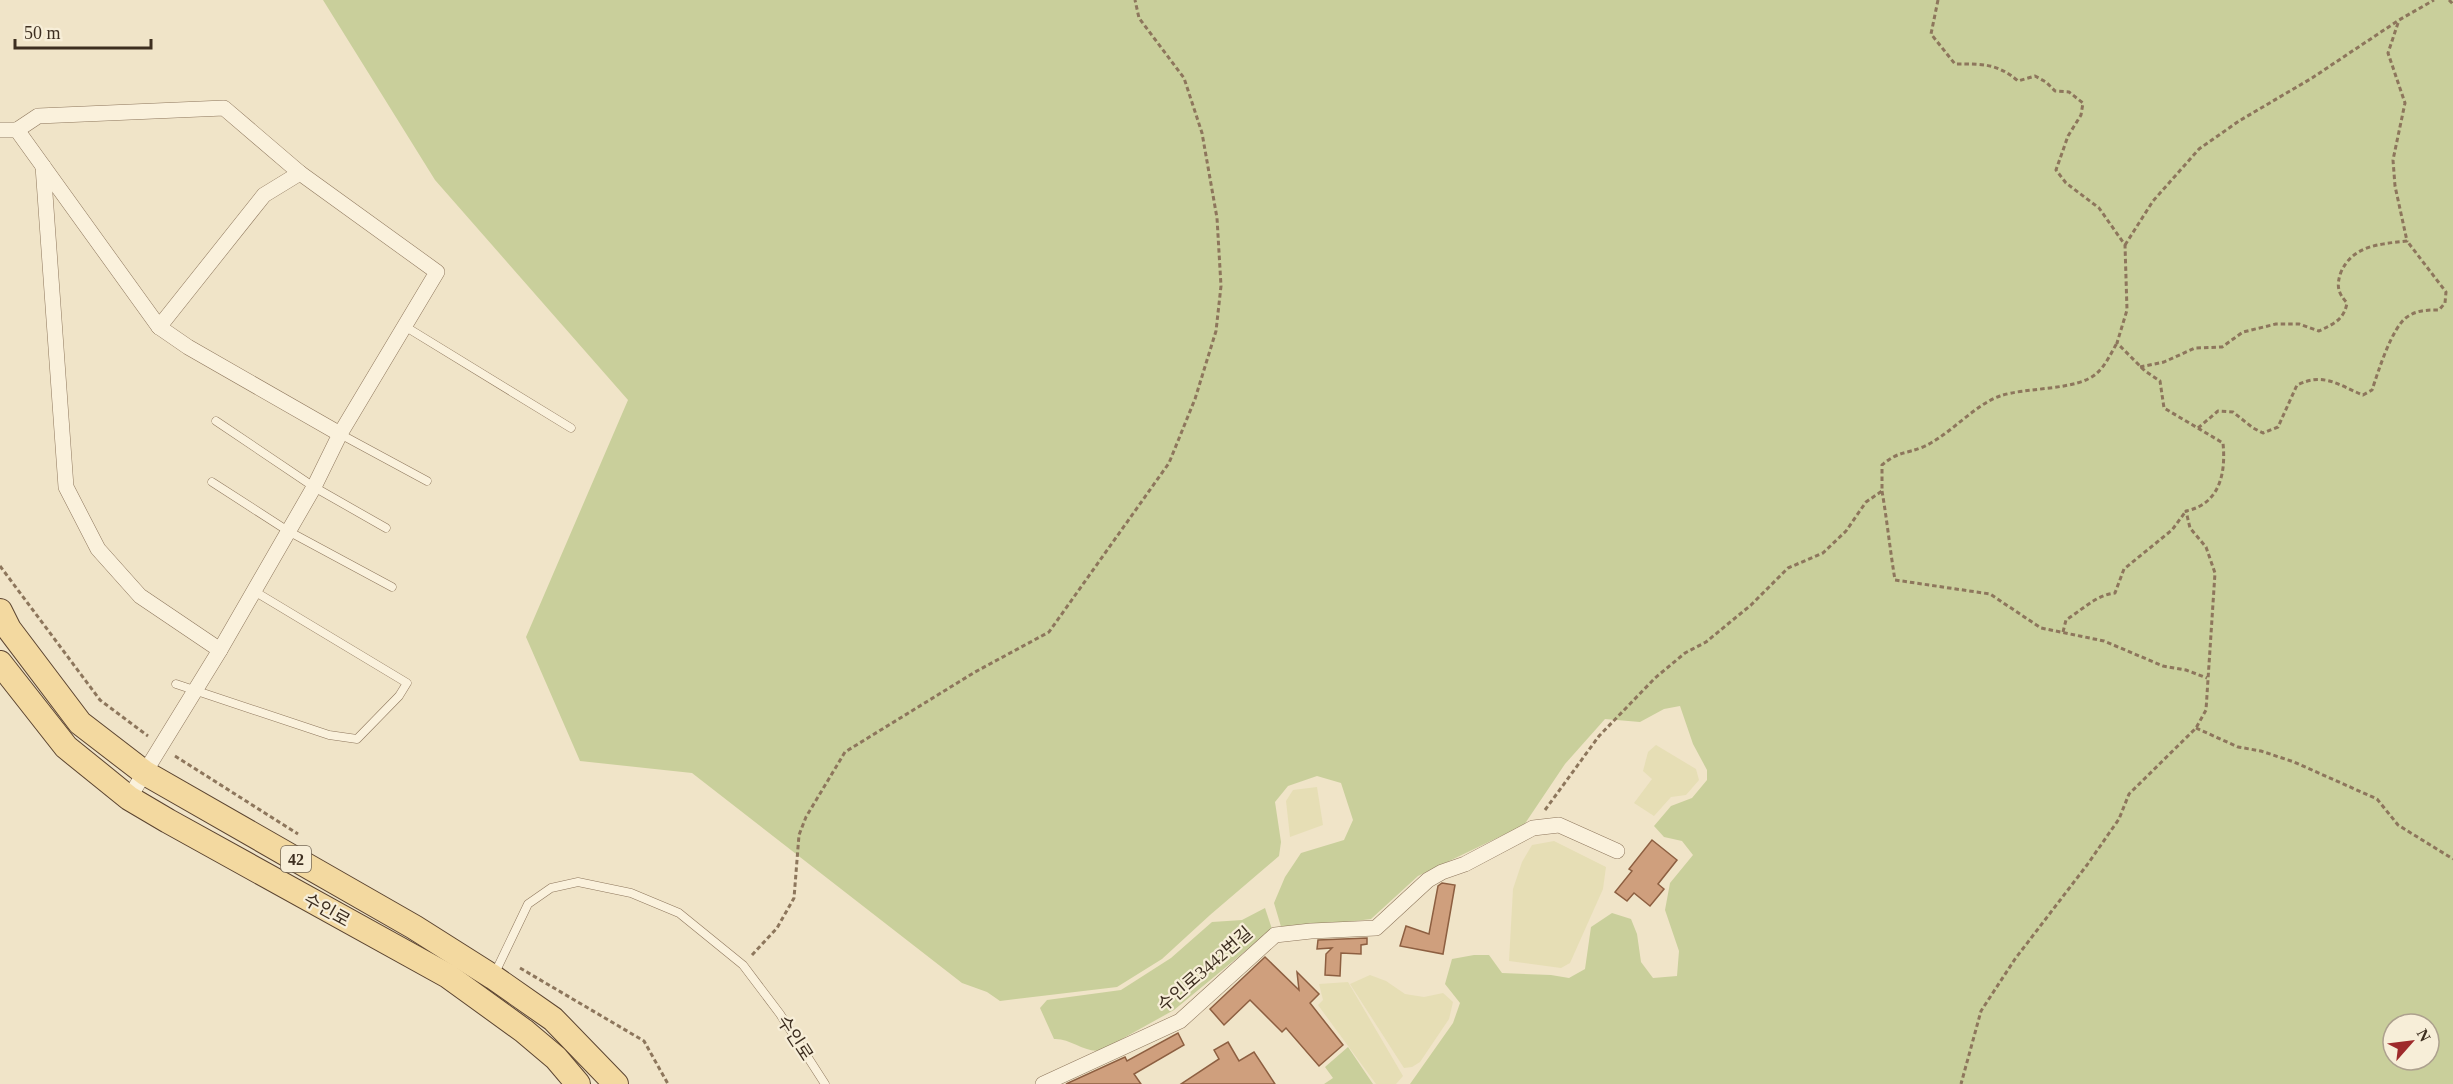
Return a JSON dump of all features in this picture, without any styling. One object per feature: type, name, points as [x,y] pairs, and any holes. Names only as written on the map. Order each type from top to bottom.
[{"type":"main road","name":"수인로","points":[[0,611],[9,629],[80,723],[145,773],[414,927],[498,967],[554,1019],[616,1084]]},
{"type":"main road","name":"수인로","points":[[0,663],[66,747],[129,798],[448,976],[524,1031],[556,1058],[578,1084]]},
{"type":"street","points":[[0,130],[17,130],[38,116],[224,108],[300,173],[437,272],[340,434],[314,487],[220,650],[129,798]]},
{"type":"street","points":[[17,130],[159,327],[188,347],[340,434]]},
{"type":"street","points":[[43,166],[66,487],[98,549],[140,596],[220,650]]},
{"type":"street","points":[[159,327],[264,195],[300,173]]},
{"type":"street","name":"수인로3442번길","points":[[1043,1084],[1180,1021],[1275,935],[1376,928],[1428,880],[1465,864],[1533,828],[1559,825],[1617,851]]},
{"type":"lane","points":[[406,327],[571,428]]},
{"type":"lane","points":[[216,421],[314,487],[386,528]]},
{"type":"lane","points":[[340,434],[427,481]]},
{"type":"lane","points":[[212,482],[288,531],[392,587]]},
{"type":"lane","points":[[176,684],[329,735],[357,739],[399,696],[407,683],[254,591]]},
{"type":"lane","name":"수인로","points":[[498,967],[528,904],[551,888],[578,882],[631,893],[679,913],[743,965],[780,1014],[825,1084]]},
{"type":"path","points":[[743,965],[777,928],[794,898],[799,835],[806,817],[845,752],[975,672],[1049,632],[1169,463],[1195,399],[1216,332],[1221,286],[1217,218],[1202,133],[1184,78],[1139,18],[1135,0]]},
{"type":"path","points":[[1938,0],[1931,34],[1954,64],[1977,64],[2004,69],[2018,81],[2034,76],[2046,82],[2055,91],[2069,92],[2082,103],[2081,115],[2068,136],[2056,170],[2066,183],[2099,208],[2125,244],[2127,310],[2117,343],[2096,374],[2083,382],[1999,396],[1950,432],[1922,447],[1893,455],[1882,465],[1882,490],[1895,580],[1990,594],[2041,628],[2104,641],[2163,666],[2186,670],[2207,678]]},
{"type":"path","points":[[2125,244],[2153,201],[2199,149],[2239,121],[2312,78],[2399,20],[2434,0]]},
{"type":"path","points":[[2449,0],[2453,4]]},
{"type":"path","points":[[2198,428],[2218,411],[2233,412],[2263,433],[2278,427],[2296,385],[2308,380],[2331,380],[2363,395],[2372,390],[2388,344],[2405,318],[2421,310],[2439,310],[2445,303],[2446,292],[2407,241],[2395,186],[2393,160],[2405,103],[2388,54],[2399,20]]},
{"type":"path","points":[[2140,367],[2164,362],[2194,348],[2222,347],[2243,332],[2276,324],[2299,324],[2319,332],[2339,321],[2345,313],[2347,303],[2339,293],[2338,284],[2349,257],[2360,249],[2384,243],[2407,241]]},
{"type":"path","points":[[2063,632],[2066,620],[2101,595],[2115,593],[2124,569],[2172,530],[2186,511],[2199,508],[2214,493],[2222,483],[2226,465],[2223,443],[2164,408],[2160,381],[2140,367],[2117,343]]},
{"type":"path","points":[[1533,828],[1599,736],[1655,678],[1685,652],[1706,642],[1751,605],[1788,568],[1823,553],[1846,531],[1866,502],[1882,490]]},
{"type":"path","points":[[1960,1084],[1981,1011],[2015,959],[2100,847],[2119,819],[2129,794],[2196,728],[2206,710],[2216,573],[2206,547],[2190,528],[2186,511]]},
{"type":"path","points":[[0,566],[100,700],[181,761],[300,836]]},
{"type":"path","points":[[2196,728],[2238,747],[2261,751],[2294,762],[2378,799],[2398,825],[2453,859]]},
{"type":"path","points":[[498,967],[644,1041],[668,1084]]},
{"type":"shaded area","points":[[1656,745],[1696,769],[1699,780],[1686,795],[1671,797],[1654,816],[1634,803],[1652,779],[1643,771],[1648,752]]},
{"type":"shaded area","points":[[1317,787],[1323,825],[1290,837],[1286,801],[1293,790]]},
{"type":"shaded area","points":[[1554,841],[1606,867],[1603,889],[1570,963],[1561,968],[1509,961],[1513,889],[1522,862],[1532,845]]},
{"type":"shaded area","points":[[1370,975],[1386,981],[1405,994],[1424,997],[1443,993],[1453,1002],[1449,1019],[1420,1062],[1412,1067],[1404,1068],[1350,984]]},
{"type":"shaded area","points":[[1348,982],[1403,1076],[1396,1084],[1376,1084],[1318,1005],[1323,1000],[1319,984]]},
{"type":"green space","points":[[323,0],[2453,0],[2453,1084],[1410,1084],[1453,1023],[1460,1003],[1445,984],[1452,959],[1489,955],[1502,973],[1569,978],[1585,969],[1591,927],[1612,913],[1631,919],[1637,934],[1641,962],[1653,978],[1677,976],[1679,951],[1665,910],[1670,883],[1693,855],[1682,841],[1664,837],[1654,826],[1671,806],[1692,798],[1707,780],[1707,770],[1693,744],[1680,706],[1664,709],[1640,722],[1605,719],[1565,764],[1524,825],[1418,876],[1371,919],[1282,930],[1274,903],[1285,877],[1301,853],[1344,840],[1353,820],[1341,783],[1317,776],[1288,786],[1275,802],[1281,842],[1279,856],[1162,959],[1117,987],[1000,1001],[987,992],[962,983],[692,773],[580,761],[526,637],[628,400],[435,180]]},
{"type":"green space","points":[[1265,908],[1272,929],[1174,1010],[1102,1050],[1090,1050],[1054,1039],[1040,1008],[1047,1000],[1121,990],[1171,958],[1212,922],[1242,920]]},
{"type":"green space","points":[[1348,1047],[1373,1084],[1324,1084],[1333,1078],[1325,1067]]},
{"type":"building","points":[[1652,840],[1677,860],[1658,884],[1664,889],[1650,906],[1634,893],[1627,901],[1615,892],[1632,871],[1629,869]]},
{"type":"building","points":[[1442,883],[1455,885],[1443,954],[1400,946],[1406,926],[1429,934],[1438,886]]},
{"type":"building","points":[[1367,938],[1367,944],[1361,945],[1361,954],[1341,953],[1340,976],[1325,975],[1326,954],[1332,948],[1317,949],[1318,940]]},
{"type":"building","points":[[1265,957],[1299,990],[1297,972],[1319,994],[1310,1003],[1343,1045],[1319,1066],[1286,1028],[1282,1032],[1250,1000],[1224,1025],[1210,1009]]},
{"type":"building","points":[[1178,1033],[1184,1045],[1134,1074],[1141,1084],[1066,1084],[1125,1057],[1127,1061]]},
{"type":"building","points":[[1228,1042],[1239,1061],[1254,1052],[1275,1084],[1181,1084],[1219,1059],[1214,1050]]}]
